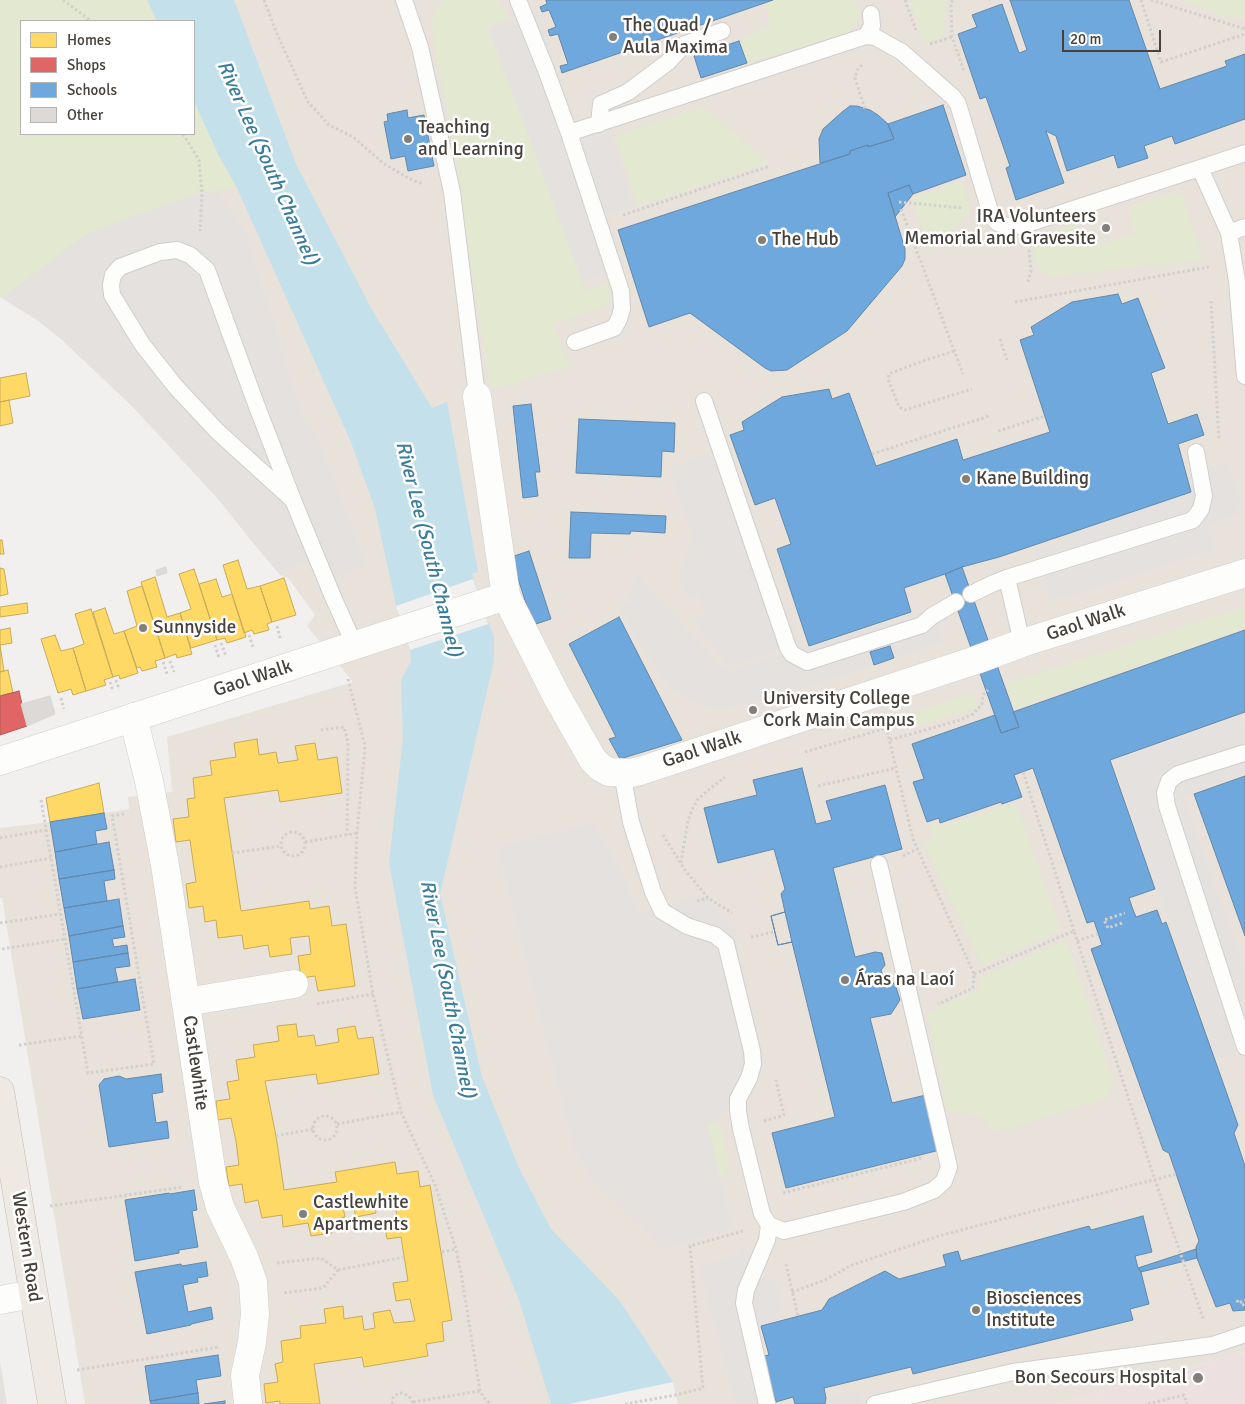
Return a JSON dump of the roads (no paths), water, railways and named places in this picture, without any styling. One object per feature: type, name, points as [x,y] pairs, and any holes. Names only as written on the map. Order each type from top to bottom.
[{"type":"highway","name":"Western Road","points":[[0,1091],[52,1404]]},
{"type":"street","name":"Gaol Walk","points":[[477,396],[494,600],[556,695],[593,760],[609,772],[640,771],[976,660],[1022,643],[1245,572]]},
{"type":"street","name":"Gaol Walk","points":[[0,761],[494,600]]},
{"type":"street","name":"Castlewhite","points":[[134,717],[150,781],[213,1182],[220,1207],[244,1257],[253,1282],[255,1314],[252,1342],[245,1375],[248,1404]]},
{"type":"street","points":[[186,1002],[294,984]]},
{"type":"street","points":[[0,1300],[33,1294]]},
{"type":"lane","points":[[404,0],[420,46],[452,192],[477,396]]},
{"type":"lane","points":[[518,0],[569,133],[622,291],[622,308],[614,328],[575,342]]},
{"type":"lane","points":[[866,36],[872,26],[871,14]]},
{"type":"lane","points":[[599,124],[601,104],[628,92],[668,62],[685,44],[722,31]]},
{"type":"lane","points":[[569,133],[866,36],[875,37],[902,52],[953,97],[958,104],[989,208],[998,223],[1007,226],[1021,226],[1245,153]]},
{"type":"lane","points":[[1200,168],[1228,233],[1237,281],[1245,376]]},
{"type":"lane","points":[[1228,233],[1245,228]]},
{"type":"lane","points":[[293,500],[217,430],[175,386],[142,344],[112,295],[113,275],[120,267],[160,252],[177,250],[190,255],[207,270],[293,500],[332,597],[355,646]]},
{"type":"lane","points":[[704,401],[788,648],[792,654],[807,662],[922,625],[932,616],[956,602]]},
{"type":"lane","points":[[971,594],[1007,578],[1193,520],[1201,509],[1204,496],[1196,452]]},
{"type":"lane","points":[[1007,578],[1022,643]]},
{"type":"lane","points":[[1244,753],[1178,774],[1169,781],[1165,792],[1167,806],[1245,1047]]},
{"type":"lane","points":[[622,773],[631,822],[653,892],[662,911],[687,926],[714,935],[726,944],[752,1051],[753,1064],[749,1078],[738,1099],[741,1129],[762,1214],[769,1225],[784,1231],[903,1202],[934,1190],[944,1181],[949,1167],[879,864]]},
{"type":"lane","points":[[767,1404],[744,1303],[746,1290],[767,1240],[769,1225]]},
{"type":"lane","points":[[875,1404],[1013,1372],[1213,1345],[1245,1334]]},
{"type":"water","name":"River Lee (South Channel)","points":[[147,0],[234,0],[296,164],[371,308],[432,408],[447,402],[478,572],[472,574],[494,636],[494,661],[440,894],[482,1077],[519,1168],[551,1229],[619,1300],[673,1382],[678,1404],[551,1404],[519,1300],[433,1095],[389,863],[403,738],[401,680],[411,661],[410,650],[396,606],[375,508],[350,440],[237,188],[218,154],[195,103],[195,20],[157,20]]},
{"type":"place","name":"The Quad / Aula Maxima","points":[[613,37]]},
{"type":"place","name":"Teaching and Learning","points":[[408,139]]},
{"type":"place","name":"IRA Volunteers Memorial and Gravesite","points":[[1106,228]]},
{"type":"place","name":"The Hub","points":[[762,240]]},
{"type":"place","name":"Kane Building","points":[[966,479]]},
{"type":"place","name":"Sunnyside","points":[[143,628]]},
{"type":"place","name":"University College Cork Main Campus","points":[[753,710]]},
{"type":"place","name":"Áras na Laoí","points":[[845,980]]},
{"type":"place","name":"Castlewhite Apartments","points":[[303,1214]]},
{"type":"place","name":"Biosciences Institute","points":[[976,1310]]},
{"type":"place","name":"Bon Secours Hospital","points":[[1198,1378]]}]
